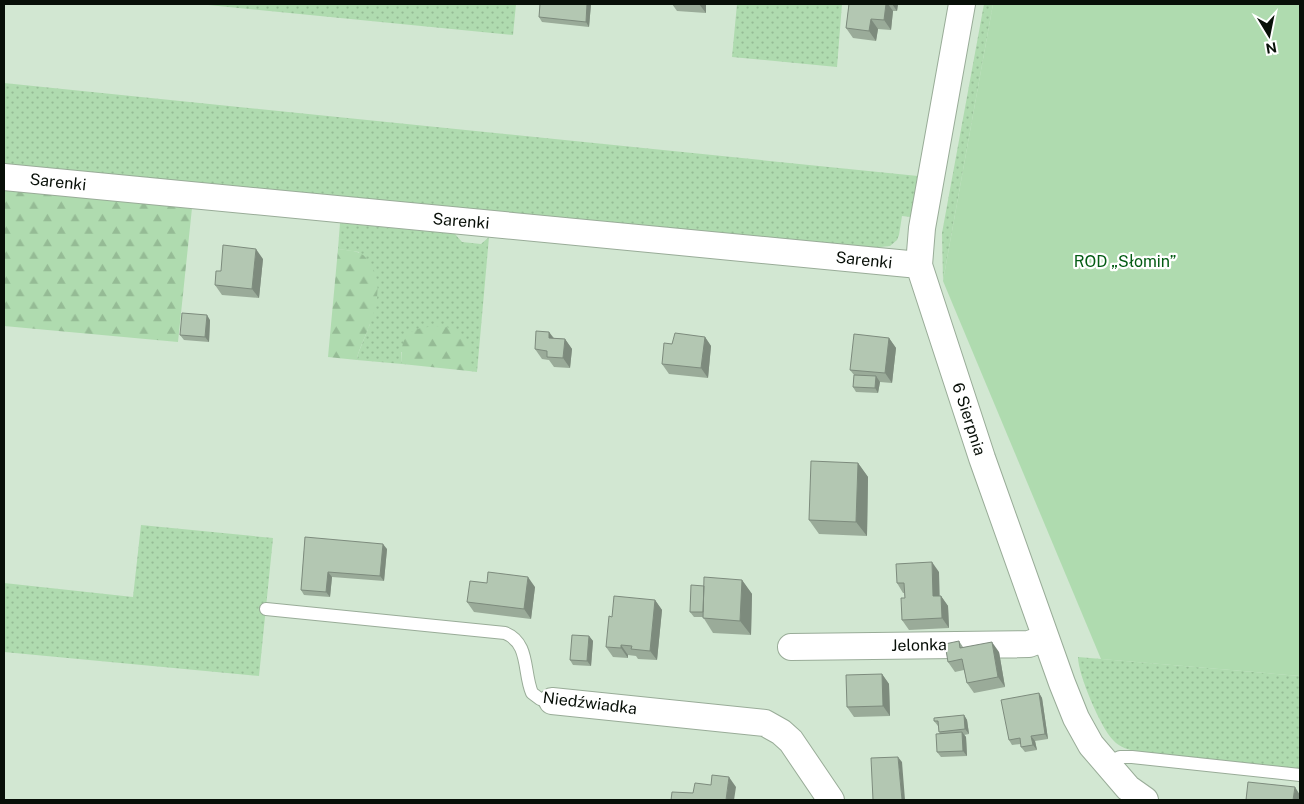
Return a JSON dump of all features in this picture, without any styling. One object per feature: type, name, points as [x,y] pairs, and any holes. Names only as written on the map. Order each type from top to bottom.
[{"type":"street","name":"6 Sierpnia","points":[[962,4],[922,228],[919,265],[982,458],[1045,638],[1076,718],[1091,745],[1106,763],[1128,788],[1145,800]]},
{"type":"street","name":"Sarenki","points":[[4,176],[919,265]]},
{"type":"street","name":"Jelonka","points":[[791,647],[1029,644],[1045,638]]},
{"type":"street","name":"Niedźwiadka","points":[[552,701],[764,723],[781,732],[791,742],[831,800]]},
{"type":"lane","name":"Niedźwiadka","points":[[266,609],[505,633],[515,638],[522,647],[532,693],[540,699],[552,701]]},
{"type":"lane","points":[[1106,763],[1120,757],[1132,757],[1300,775]]},
{"type":"green space","points":[[198,4],[516,4],[513,35]]},
{"type":"green space","points":[[737,4],[842,4],[837,67],[732,57]]},
{"type":"green space","points":[[984,4],[993,4],[943,281],[942,233]]},
{"type":"green space","name":"ROD „Słomin”","points":[[993,4],[1300,4],[1300,676],[1101,659],[943,281]]},
{"type":"green space","points":[[4,83],[918,176],[911,217],[902,216],[897,240],[890,246],[854,250],[4,167]]},
{"type":"green space","points":[[4,189],[192,208],[178,342],[4,326]]},
{"type":"green space","points":[[340,223],[455,234],[462,242],[481,244],[489,237],[477,372],[469,371],[469,342],[401,352],[402,364],[357,360],[370,324],[359,252],[338,249]]},
{"type":"green space","points":[[338,249],[355,251],[366,258],[373,268],[378,290],[371,323],[357,360],[328,357]]},
{"type":"green space","points":[[442,326],[454,329],[469,342],[469,371],[402,364],[403,344],[405,338],[410,333],[423,328]]},
{"type":"green space","points":[[141,525],[273,538],[259,676],[4,652],[4,583],[133,597]]},
{"type":"green space","points":[[1078,657],[1300,676],[1300,769],[1138,752],[1121,747],[1108,734],[1102,724],[1086,688]]},
{"type":"building","points":[[540,4],[587,4],[586,22],[539,17]]},
{"type":"building","points":[[849,4],[886,4],[884,20],[871,19],[869,31],[846,28]]},
{"type":"building","points":[[223,245],[256,249],[252,289],[215,285],[216,271],[221,271]]},
{"type":"building","points":[[182,313],[207,315],[205,337],[180,335]]},
{"type":"building","points":[[536,331],[549,332],[549,338],[565,339],[563,358],[547,357],[547,351],[535,349]]},
{"type":"building","points":[[675,333],[705,337],[701,368],[662,364],[664,343],[672,344]]},
{"type":"building","points":[[854,334],[889,338],[885,373],[850,370]]},
{"type":"building","points":[[854,375],[876,376],[875,388],[853,387]]},
{"type":"building","points":[[811,461],[858,463],[856,522],[809,520]]},
{"type":"building","points":[[305,537],[383,544],[380,576],[328,572],[326,592],[301,590]]},
{"type":"building","points":[[932,562],[933,596],[941,596],[942,618],[902,620],[901,598],[905,598],[904,583],[897,583],[896,564]]},
{"type":"building","points":[[488,572],[528,577],[524,609],[467,602],[470,581],[487,583]]},
{"type":"building","points":[[704,577],[742,580],[740,621],[703,618]]},
{"type":"building","points":[[691,585],[704,586],[703,612],[690,612]]},
{"type":"building","points":[[614,596],[655,600],[650,651],[631,649],[632,646],[621,645],[621,648],[606,647],[609,616],[612,617]]},
{"type":"building","points":[[572,635],[589,636],[587,661],[570,660]]},
{"type":"building","points":[[959,641],[960,648],[992,642],[998,677],[967,683],[962,659],[948,662],[945,644]]},
{"type":"building","points":[[882,674],[883,706],[847,707],[846,675]]},
{"type":"building","points":[[1039,693],[1045,734],[1031,736],[1033,745],[1021,747],[1020,738],[1009,740],[1001,700]]},
{"type":"building","points":[[964,715],[965,729],[939,732],[938,721],[934,721],[934,718]]},
{"type":"building","points":[[962,732],[963,751],[937,752],[936,734]]},
{"type":"building","points":[[898,757],[902,800],[873,800],[871,758]]},
{"type":"building","points":[[712,775],[729,777],[726,800],[671,800],[672,792],[693,793],[695,783],[711,785]]},
{"type":"building","points":[[1248,782],[1295,787],[1293,800],[1246,800]]}]
